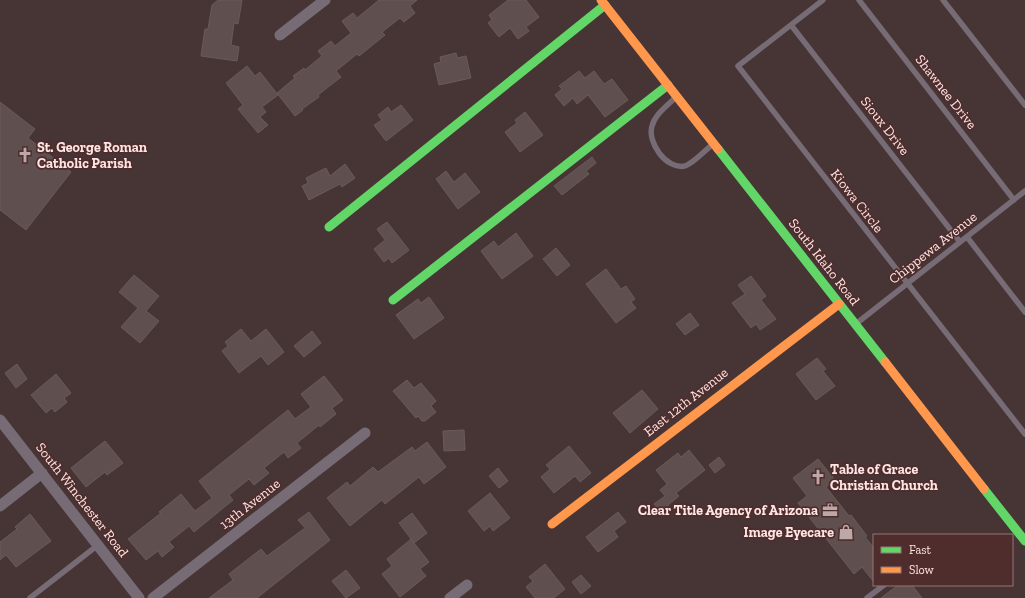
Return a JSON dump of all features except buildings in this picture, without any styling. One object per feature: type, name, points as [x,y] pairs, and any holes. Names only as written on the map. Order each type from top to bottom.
[{"type":"street","points":[[280,35],[325,0]]},
{"type":"street","points":[[329,228],[603,2]]},
{"type":"street","name":"South Idaho Road","points":[[603,2],[839,304],[1022,531],[1025,541]]},
{"type":"street","points":[[393,300],[668,85]]},
{"type":"street","name":"East 12th Avenue","points":[[552,524],[839,304]]},
{"type":"street","name":"South Winchester Road","points":[[0,420],[139,598]]},
{"type":"street","name":"13th Avenue","points":[[153,598],[365,433]]},
{"type":"street","points":[[0,506],[42,473]]},
{"type":"street","points":[[450,598],[467,585]]},
{"type":"lane","name":"Kiowa Circle","points":[[822,0],[738,66],[1025,434]]},
{"type":"lane","name":"Shawnee Drive","points":[[859,0],[1014,200]]},
{"type":"lane","points":[[943,0],[1025,105]]},
{"type":"lane","name":"Sioux Drive","points":[[791,25],[960,242]]},
{"type":"lane","points":[[677,96],[658,114],[652,125],[650,134],[652,143],[661,156],[670,163],[685,166],[714,143]]},
{"type":"lane","name":"Chippewa Avenue","points":[[856,324],[1025,191]]},
{"type":"lane","points":[[967,237],[1025,312]]},
{"type":"lane","points":[[30,598],[98,545]]},
{"type":"lane","points":[[867,598],[883,586]]},
{"type":"traffic: fast","points":[[329,227],[605,5]]},
{"type":"traffic: fast","points":[[393,300],[668,85]]},
{"type":"traffic: fast","points":[[718,149],[885,362]]},
{"type":"traffic: fast","points":[[984,489],[1025,541]]},
{"type":"traffic: slow","points":[[601,0],[718,149]]},
{"type":"traffic: slow","points":[[552,524],[839,304]]},
{"type":"traffic: slow","points":[[885,362],[984,489]]},
{"type":"place","name":"St. George Roman Catholic Parish","points":[[25,155]]},
{"type":"place","name":"Table of Grace Christian Church","points":[[818,477]]},
{"type":"place","name":"Clear Title Agency of Arizona","points":[[830,510]]},
{"type":"place","name":"Image Eyecare","points":[[846,532]]}]
